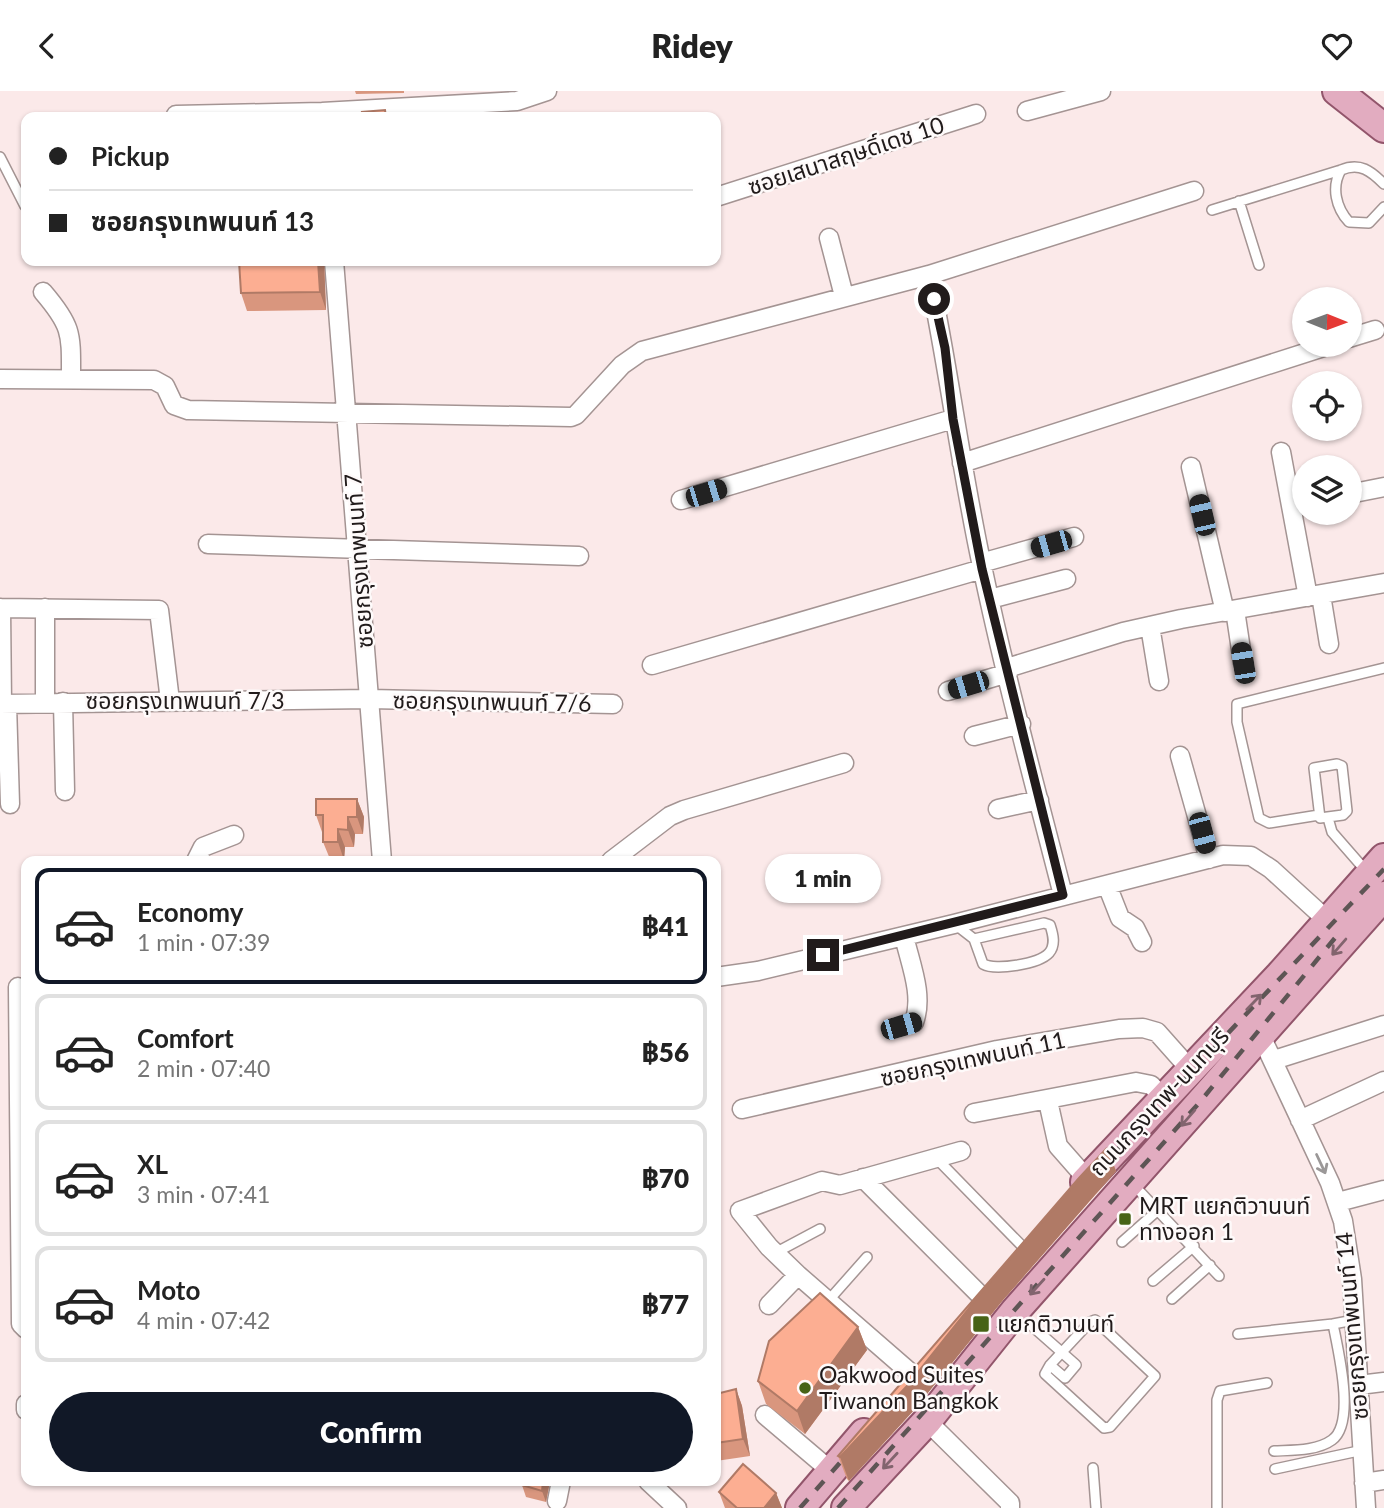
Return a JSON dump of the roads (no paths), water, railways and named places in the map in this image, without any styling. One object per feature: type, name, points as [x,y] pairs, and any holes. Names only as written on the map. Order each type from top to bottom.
[{"type":"main road","points":[[1337,91],[1369,114],[1381,118]]},
{"type":"main road","points":[[1366,91],[1381,118]]},
{"type":"main road","name":"ถนนกรุงเทพ-นนทบุรี","points":[[1067,1202],[1189,1068],[1329,922],[1379,877]]},
{"type":"main road","name":"ถนนกรุงเทพ-นนทบุรี","points":[[846,1508],[927,1421],[1015,1311],[1132,1182],[1268,1048],[1379,877]]},
{"type":"main road","points":[[895,1397],[922,1366]]},
{"type":"main road","points":[[800,1508],[877,1418]]},
{"type":"street","points":[[353,112],[547,91]]},
{"type":"street","points":[[1027,111],[1101,91]]},
{"type":"street","name":"ซอยเสนาสฤษดิ์เดช 10","points":[[721,195],[976,114]]},
{"type":"street","points":[[0,379],[154,380],[164,386],[174,405],[188,410],[571,417],[576,415],[622,365],[642,351],[929,275],[1194,191]]},
{"type":"street","points":[[829,238],[844,296]]},
{"type":"street","name":"ซอยกรุงเทพนนท์ 7","points":[[334,266],[382,856]]},
{"type":"street","points":[[929,275],[945,348],[953,419],[982,566],[1063,895]]},
{"type":"street","points":[[43,292],[65,317],[69,328],[71,379]]},
{"type":"street","points":[[1362,334],[1375,330]]},
{"type":"street","points":[[962,463],[1293,357]]},
{"type":"street","points":[[681,500],[953,419]]},
{"type":"street","points":[[1281,451],[1292,486]]},
{"type":"street","points":[[1191,467],[1243,663]]},
{"type":"street","points":[[1362,491],[1384,487]]},
{"type":"street","points":[[1302,525],[1314,596],[1329,644]]},
{"type":"street","points":[[652,665],[1074,537]]},
{"type":"street","points":[[208,544],[579,556]]},
{"type":"street","points":[[990,600],[1066,579]]},
{"type":"street","points":[[948,691],[1150,626],[1384,583]]},
{"type":"street","points":[[10,804],[0,608],[159,610],[170,701]]},
{"type":"street","points":[[45,608],[65,791]]},
{"type":"street","points":[[1150,626],[1159,681]]},
{"type":"street","name":"ซอยกรุงเทพนนท์ 7/3","points":[[3,704],[370,699]]},
{"type":"street","name":"ซอยกรุงเทพนนท์ 7/6","points":[[370,699],[613,704]]},
{"type":"street","points":[[974,736],[1021,724]]},
{"type":"street","points":[[1180,756],[1209,859]]},
{"type":"street","points":[[618,856],[670,817],[684,810],[844,763]]},
{"type":"street","points":[[998,809],[1039,800]]},
{"type":"street","points":[[199,856],[204,848],[234,835]]},
{"type":"street","points":[[721,976],[758,971],[954,924],[1209,859],[1251,856],[1271,869],[1329,922]]},
{"type":"street","points":[[1107,885],[1120,918],[1135,928],[1142,942]]},
{"type":"street","points":[[901,1026],[914,1022],[918,1013],[917,990],[904,936]]},
{"type":"street","points":[[18,987],[21,1048]]},
{"type":"street","points":[[1268,1048],[1384,1025]]},
{"type":"street","name":"ซอยกรุงเทพนนท์ 11","points":[[742,1109],[997,1050],[1119,1029],[1143,1028],[1157,1032],[1189,1068]]},
{"type":"street","name":"ซอยกรุงเทพนนท์ 14","points":[[1268,1048],[1338,1202],[1352,1279],[1366,1508]]},
{"type":"street","points":[[1300,1120],[1384,1081]]},
{"type":"street","points":[[974,1113],[1048,1101],[1136,1082],[1151,1085],[1164,1098]]},
{"type":"street","points":[[1048,1101],[1058,1146],[1087,1179]]},
{"type":"street","points":[[922,1366],[828,1301],[775,1253],[740,1211],[822,1181],[840,1185],[961,1151]]},
{"type":"street","points":[[863,1178],[1004,1274]]},
{"type":"street","points":[[1338,1202],[1384,1189]]},
{"type":"street","points":[[769,1305],[798,1275]]},
{"type":"street","points":[[1359,1385],[1384,1382]]},
{"type":"street","points":[[765,1415],[831,1471]]},
{"type":"street","points":[[927,1421],[1010,1503],[1010,1508]]},
{"type":"street","points":[[1364,1483],[1384,1480]]},
{"type":"street","points":[[557,1501],[560,1486]]},
{"type":"street","points":[[653,1486],[677,1508]]},
{"type":"lane","points":[[0,157],[21,198]]},
{"type":"lane","points":[[1212,210],[1350,166],[1363,167],[1384,184]]},
{"type":"lane","points":[[1341,170],[1336,193],[1349,222],[1369,223],[1384,207]]},
{"type":"lane","points":[[1239,201],[1259,265]]},
{"type":"lane","points":[[1379,877],[1339,843],[1323,816],[1314,768],[1339,764],[1347,811],[1323,816],[1269,824],[1259,818],[1237,722],[1237,704],[1384,668]]},
{"type":"lane","points":[[954,924],[974,939],[983,964],[1000,968],[1042,958],[1053,946],[1050,925],[1044,923],[974,939]]},
{"type":"lane","points":[[937,1159],[1004,1274]]},
{"type":"lane","points":[[1132,1182],[1219,1276]]},
{"type":"lane","points":[[1122,1242],[1157,1211]]},
{"type":"lane","points":[[775,1253],[820,1229]]},
{"type":"lane","points":[[1153,1281],[1194,1246]]},
{"type":"lane","points":[[828,1301],[867,1257]]},
{"type":"lane","points":[[1172,1299],[1210,1265]]},
{"type":"lane","points":[[1015,1311],[1076,1365],[1065,1378],[1050,1365]]},
{"type":"lane","points":[[1096,1320],[1153,1372],[1154,1378],[1110,1427],[1104,1428],[1045,1374],[1061,1352],[1090,1322],[1096,1320]]},
{"type":"lane","points":[[1238,1334],[1354,1320]]},
{"type":"lane","points":[[1274,1451],[1315,1447],[1332,1441],[1342,1430],[1345,1409],[1333,1324]]},
{"type":"lane","points":[[1217,1508],[1217,1401],[1220,1391],[1267,1383]]},
{"type":"lane","points":[[1275,1469],[1363,1450]]},
{"type":"lane","points":[[1093,1468],[1096,1508]]},
{"type":"railway","points":[[1096,1172],[1384,869]]},
{"type":"railway","points":[[838,1508],[1199,1103],[1335,938]]},
{"type":"railway","points":[[800,1508],[853,1448]]},
{"type":"place","name":"MRT แยกติวานนท์ ทางออก 1","points":[[1125,1219]]},
{"type":"place","name":"แยกติวานนท์","points":[[981,1324]]},
{"type":"place","name":"Oakwood Suites Tiwanon Bangkok","points":[[805,1388]]}]
